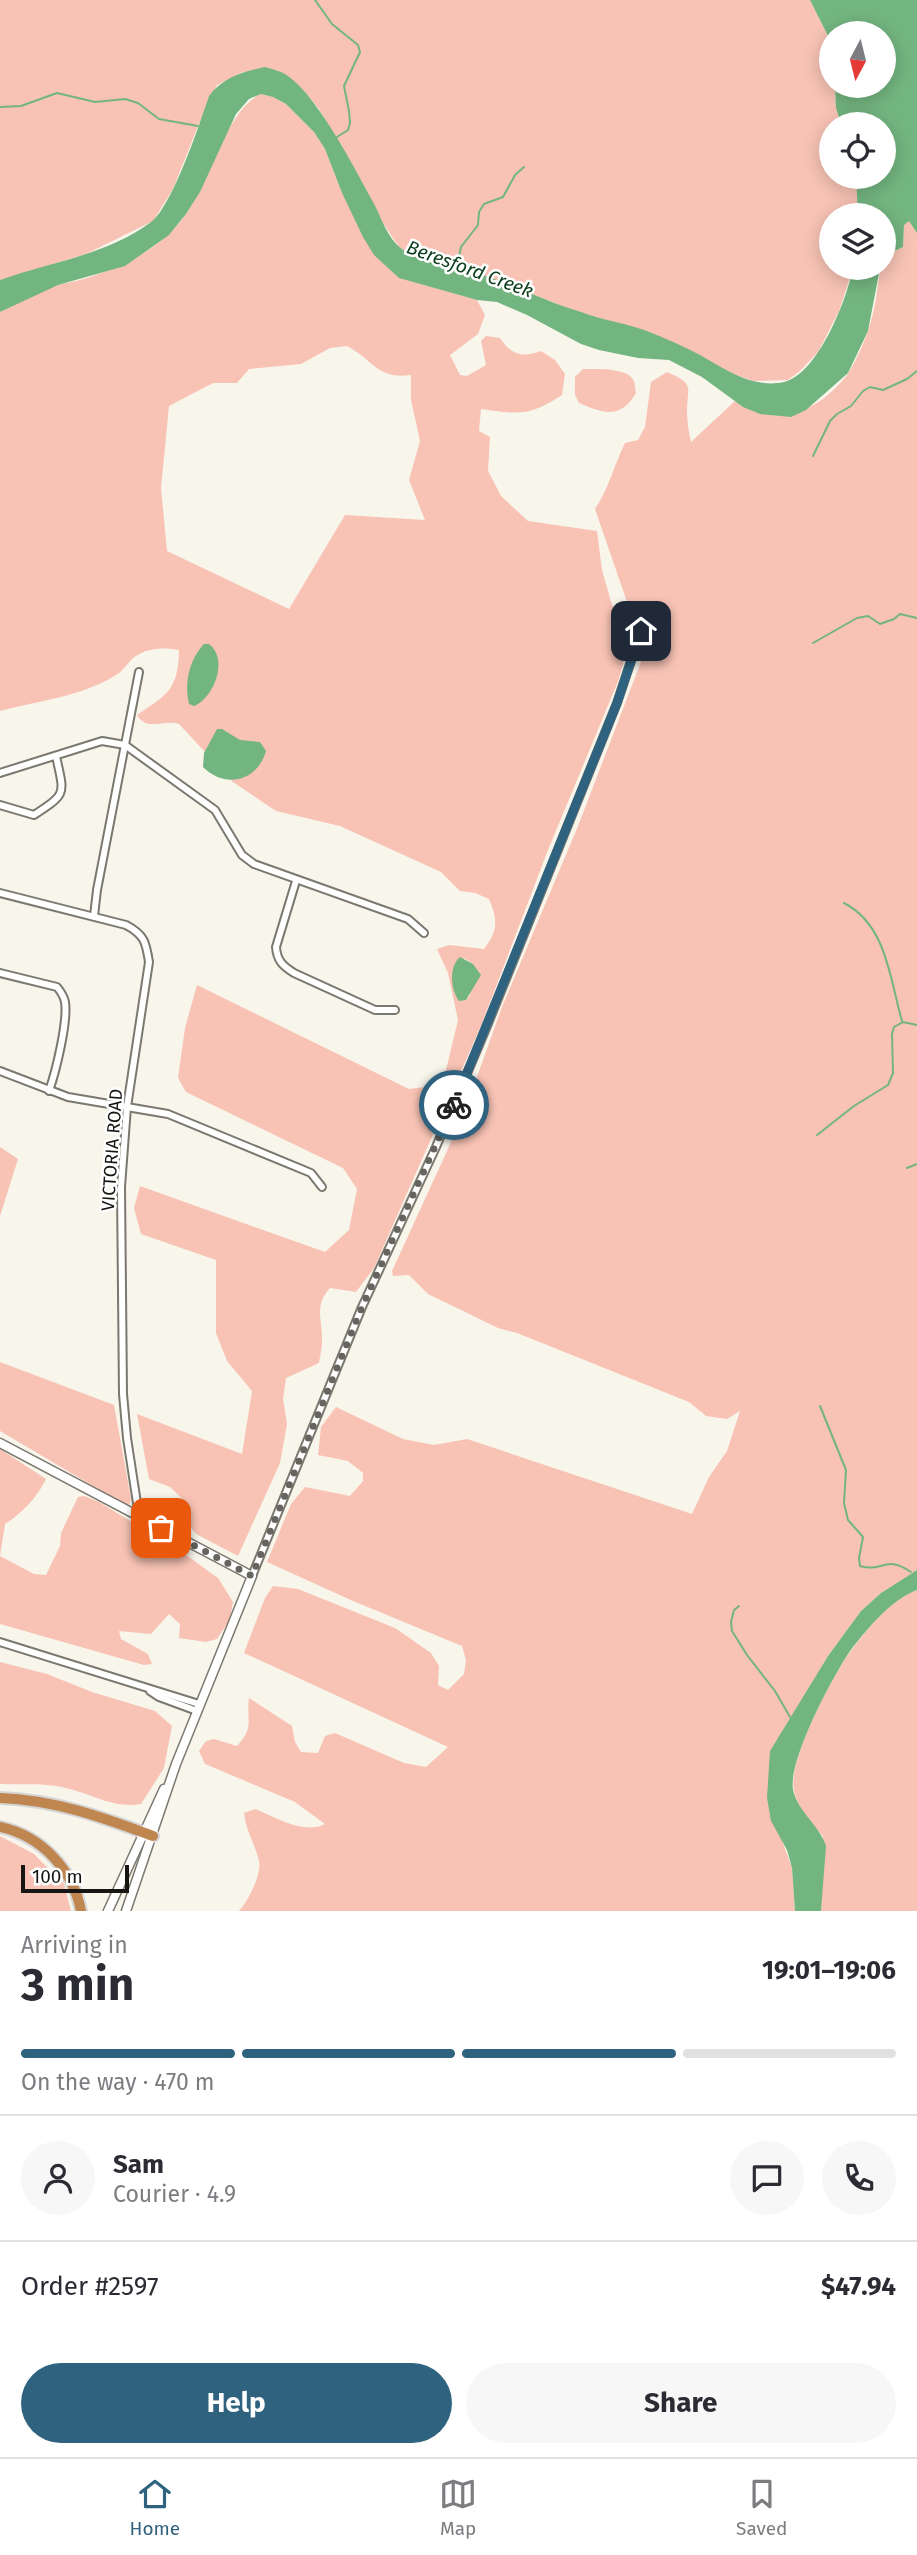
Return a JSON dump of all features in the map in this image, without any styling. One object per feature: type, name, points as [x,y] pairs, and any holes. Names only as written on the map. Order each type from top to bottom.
[{"type":"highway","points":[[0,1798],[64,1806],[148,1834]]},
{"type":"highway","points":[[0,1827],[17,1831],[29,1838],[60,1863],[73,1886],[81,1911]]},
{"type":"main road","points":[[0,1443],[252,1576],[148,1834],[108,1911]]},
{"type":"main road","points":[[126,1911],[148,1834]]},
{"type":"street","points":[[252,1576],[362,1307],[436,1147],[487,1026],[617,703],[641,631]]},
{"type":"street","points":[[94,916],[139,672]]},
{"type":"street","points":[[0,773],[102,741],[124,745],[215,810],[242,855],[254,864],[408,919],[424,933]]},
{"type":"street","points":[[0,805],[34,814],[57,799],[63,786],[56,756]]},
{"type":"street","points":[[296,881],[275,947],[283,966],[375,1010],[395,1010]]},
{"type":"street","name":"VICTORIA ROAD","points":[[0,894],[126,925],[138,932],[146,944],[149,962],[127,1107],[121,1187],[123,1394],[139,1516]]},
{"type":"street","points":[[0,973],[57,987],[65,998],[66,1010],[55,1074],[49,1091]]},
{"type":"street","points":[[0,1071],[68,1097],[167,1114],[311,1173],[322,1187]]},
{"type":"street","points":[[0,1642],[148,1690],[159,1697],[198,1707]]},
{"type":"shaded area","points":[[0,0],[810,0],[820,21],[819,98],[836,98],[837,112],[819,112],[819,189],[857,189],[857,203],[819,203],[819,280],[849,280],[839,311],[818,352],[788,380],[754,381],[724,371],[701,356],[647,331],[584,314],[473,272],[416,258],[399,247],[319,109],[304,91],[243,72],[217,85],[173,189],[153,221],[86,254],[0,280]]},
{"type":"shaded area","points":[[810,0],[917,0],[917,233],[909,221],[904,225],[903,247],[896,250],[896,203],[857,203],[857,189],[896,189],[896,112],[837,112],[836,98],[896,98],[896,21],[820,21]]},
{"type":"shaded area","points":[[265,67],[285,74],[297,84],[309,97],[345,151],[388,233],[402,249],[428,262],[477,273],[568,308],[647,331],[681,345],[729,372],[761,383],[784,382],[808,365],[829,334],[850,280],[878,280],[868,331],[848,373],[806,410],[791,417],[760,414],[743,407],[702,377],[669,360],[638,358],[599,350],[581,344],[497,302],[477,300],[399,278],[374,255],[363,237],[325,149],[314,132],[286,104],[261,94],[249,99],[236,114],[200,192],[169,235],[125,266],[58,285],[0,312],[0,280],[97,250],[151,222],[168,200],[176,183],[209,96],[221,84],[241,73]]},
{"type":"shaded area","points":[[261,94],[273,97],[286,104],[314,132],[325,149],[353,214],[400,278],[477,300],[485,315],[478,334],[450,355],[460,375],[467,376],[486,365],[481,341],[486,336],[500,338],[518,354],[541,351],[555,360],[565,374],[562,395],[540,407],[523,412],[481,409],[479,431],[490,437],[488,471],[501,496],[528,521],[597,531],[602,570],[612,605],[631,632],[619,679],[548,850],[481,1026],[374,1268],[356,1292],[330,1288],[320,1308],[322,1341],[319,1363],[286,1378],[283,1399],[287,1424],[280,1463],[238,1556],[196,1534],[188,1524],[189,1505],[170,1487],[149,1479],[137,1414],[242,1454],[252,1391],[227,1361],[216,1333],[216,1260],[141,1234],[134,1208],[140,1186],[325,1252],[349,1230],[357,1189],[343,1168],[186,1092],[178,1078],[185,1028],[197,985],[409,1089],[425,1087],[446,1070],[458,1020],[448,973],[437,949],[449,945],[484,949],[492,937],[495,925],[489,899],[460,891],[441,872],[340,826],[276,811],[233,782],[179,724],[150,724],[141,720],[137,715],[164,696],[173,683],[179,650],[163,648],[140,653],[119,673],[89,688],[0,711],[0,312],[51,287],[117,267],[167,236],[195,200],[228,130],[249,102]],"holes":[[[347,346],[383,371],[400,376],[411,375],[411,400],[420,441],[409,480],[425,520],[345,515],[289,609],[167,551],[161,488],[169,406],[213,383],[237,383],[249,369],[301,364],[330,348]],[[464,958],[473,964],[470,995],[466,1000],[459,1000]]]},
{"type":"shaded area","points":[[910,220],[917,233],[917,1570],[881,1593],[861,1611],[828,1656],[782,1732],[780,1835],[792,1868],[795,1911],[239,1911],[254,1887],[259,1867],[244,1813],[255,1809],[299,1826],[317,1827],[325,1824],[295,1802],[205,1764],[199,1751],[206,1741],[214,1739],[237,1746],[243,1739],[249,1724],[249,1698],[292,1726],[295,1742],[301,1752],[318,1753],[325,1736],[335,1733],[404,1763],[426,1767],[448,1747],[244,1653],[265,1598],[273,1586],[298,1589],[395,1628],[431,1653],[439,1666],[438,1685],[448,1690],[464,1674],[466,1660],[462,1646],[267,1562],[291,1504],[305,1487],[350,1496],[363,1481],[363,1473],[348,1461],[318,1455],[321,1427],[336,1407],[403,1439],[434,1445],[467,1439],[692,1514],[709,1477],[727,1451],[740,1411],[727,1419],[706,1416],[689,1402],[517,1333],[498,1328],[428,1294],[409,1275],[393,1276],[392,1271],[463,1116],[502,1007],[578,826],[644,654],[645,621],[633,612],[626,599],[595,509],[625,443],[638,440],[645,427],[651,382],[667,372],[682,380],[688,387],[687,420],[691,442],[735,401],[750,410],[781,415],[796,413],[823,399],[847,375],[856,360],[870,323],[878,280],[896,280],[896,250],[903,247],[904,225]]},
{"type":"shaded area","points":[[583,369],[625,373],[634,381],[636,393],[630,402],[617,411],[603,411],[579,403],[575,395],[575,377]]},
{"type":"shaded area","points":[[204,644],[209,644],[215,651],[218,668],[208,695],[194,706],[189,704],[188,680],[191,664]]},
{"type":"shaded area","points":[[217,729],[222,729],[240,740],[260,742],[266,751],[255,770],[239,779],[230,780],[212,774],[203,767],[204,753]]},
{"type":"shaded area","points":[[460,957],[473,964],[481,975],[466,1000],[459,1001],[452,978],[454,966]]},
{"type":"shaded area","points":[[0,1147],[18,1159],[0,1216]]},
{"type":"shaded area","points":[[0,1362],[114,1405],[131,1499],[129,1505],[0,1431]]},
{"type":"shaded area","points":[[0,1449],[46,1479],[38,1493],[18,1515],[5,1524],[0,1556]]},
{"type":"shaded area","points":[[84,1496],[99,1502],[186,1555],[218,1578],[233,1602],[230,1619],[217,1639],[206,1642],[179,1638],[180,1624],[169,1614],[151,1634],[119,1631],[121,1639],[148,1654],[152,1664],[144,1665],[0,1624],[0,1556],[34,1574],[46,1575],[78,1497]]},
{"type":"shaded area","points":[[917,1570],[917,1590],[890,1607],[853,1647],[824,1696],[805,1738],[793,1776],[793,1790],[799,1805],[826,1846],[821,1911],[795,1911],[792,1868],[787,1850],[771,1821],[767,1798],[770,1751],[828,1656],[861,1611],[881,1593]]},
{"type":"shaded area","points":[[917,1590],[917,1911],[821,1911],[823,1836],[798,1803],[794,1791],[798,1760],[824,1696],[853,1648],[890,1607]]},
{"type":"shaded area","points":[[0,1662],[47,1674],[92,1692],[155,1711],[172,1726],[164,1768],[141,1804],[110,1802],[54,1786],[0,1784]]},
{"type":"shaded area","points":[[0,1836],[34,1854],[64,1884],[71,1911],[0,1911]]},
{"type":"waterway","points":[[315,0],[332,24],[358,45],[360,52],[344,86],[350,123],[348,130],[337,137]]},
{"type":"waterway","points":[[0,107],[21,106],[57,93],[95,102],[125,99],[138,103],[159,119],[198,126]]},
{"type":"waterway","name":"Beresford Creek","points":[[457,267],[461,247],[478,225],[479,212],[484,204],[503,197],[515,175],[524,167]]},
{"type":"waterway","points":[[813,456],[830,421],[851,406],[863,391],[870,387],[883,390],[907,379],[917,371]]},
{"type":"waterway","points":[[813,643],[857,618],[868,616],[880,624],[900,614],[917,618]]},
{"type":"waterway","points":[[844,903],[870,925],[878,939],[890,971],[902,1021]]},
{"type":"waterway","points":[[817,1135],[854,1106],[888,1085],[893,1073],[894,1027],[903,1022],[917,1025]]},
{"type":"waterway","points":[[907,1168],[917,1164]]},
{"type":"waterway","points":[[820,1406],[846,1470],[844,1503],[848,1520],[863,1537],[860,1566],[868,1568],[895,1564],[911,1572]]},
{"type":"waterway","points":[[739,1606],[734,1610],[732,1631],[775,1691],[790,1717]]},
{"type":"way so far","points":[[161,1528],[252,1576],[362,1307],[454,1105]]},
{"type":"route","points":[[454,1105],[617,703],[641,631]]}]
